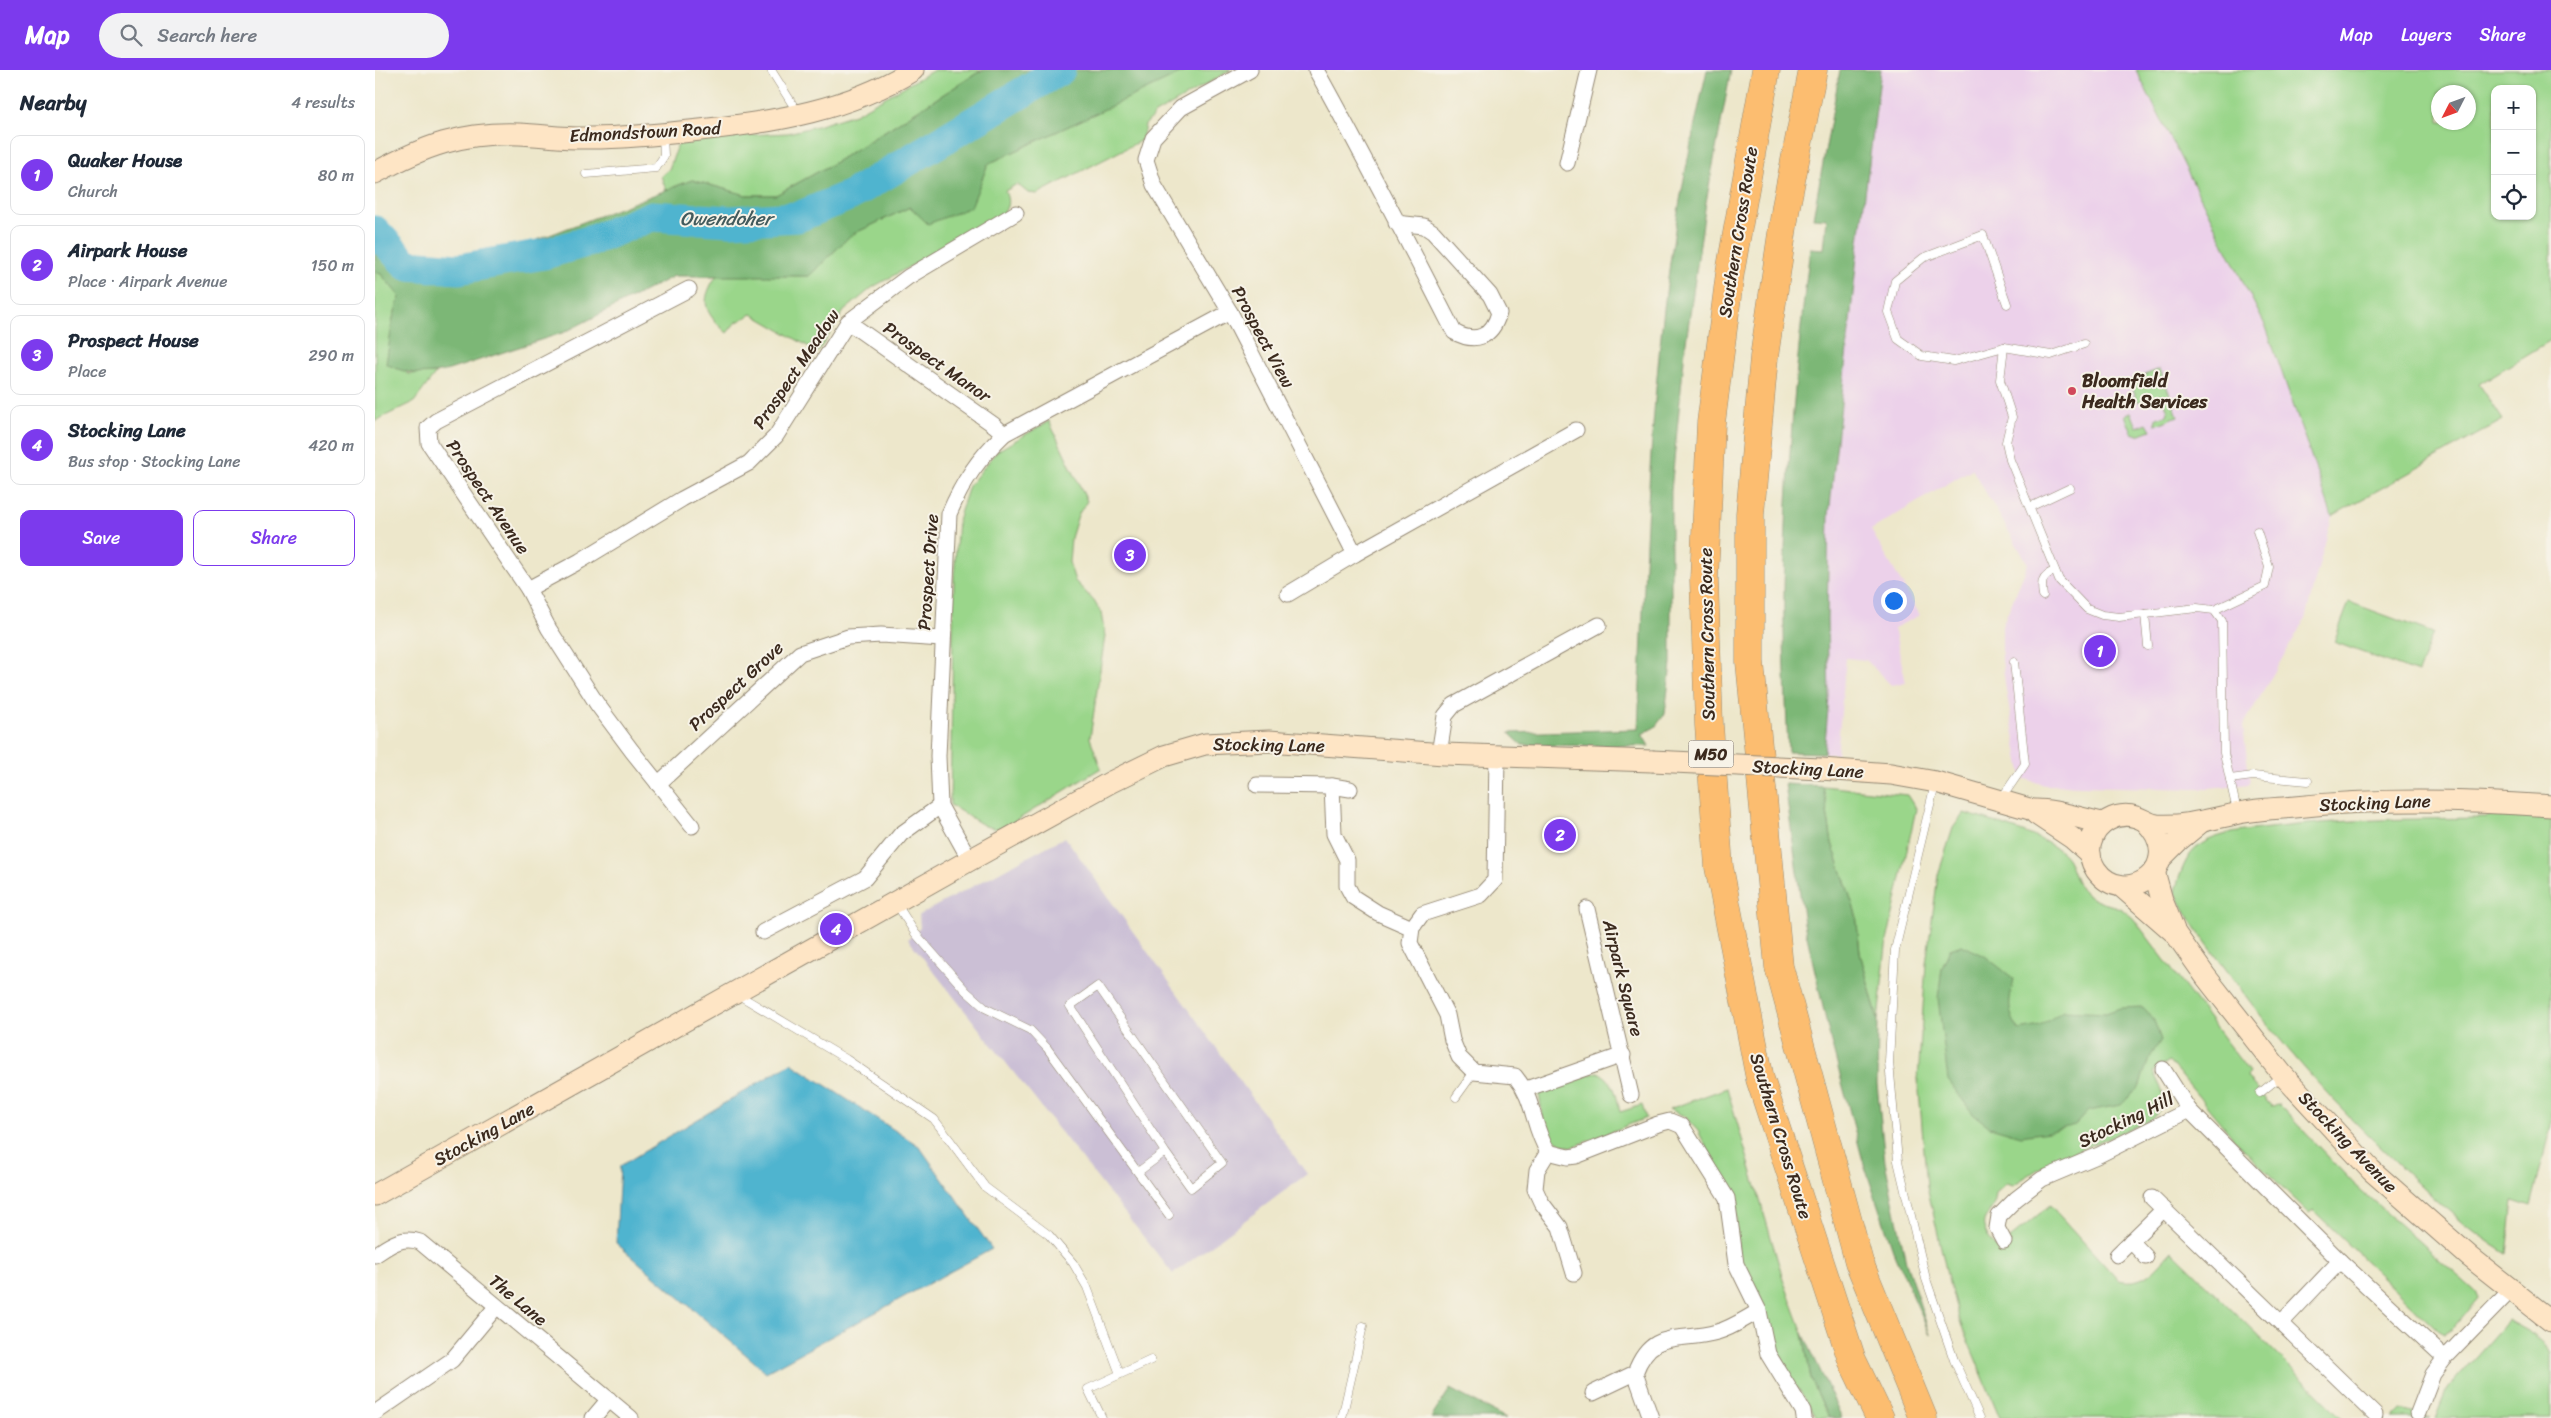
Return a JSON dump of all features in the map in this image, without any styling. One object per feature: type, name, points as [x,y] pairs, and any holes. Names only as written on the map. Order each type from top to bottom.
[{"type":"highway","name":"Southern Cross Route","points":[[1766,70],[1730,273],[1711,423],[1704,580],[1709,725],[1719,867],[1760,1079],[1851,1360],[1880,1418]]},
{"type":"highway","name":"M50","points":[[1813,70],[1786,206],[1764,357],[1750,514],[1750,662],[1779,967],[1859,1262],[1923,1418]]},
{"type":"main road","name":"Edmondstown Road","points":[[375,173],[432,144],[471,136],[516,134],[589,138],[663,134],[767,122],[817,111],[897,80],[913,70]]},
{"type":"main road","name":"Stocking Lane","points":[[375,1195],[970,860],[1141,767],[1164,756],[1205,744],[1269,741],[1439,754],[1652,761],[1891,774],[1935,782],[2033,810],[2045,809],[2103,823],[2124,815],[2156,825],[2201,822],[2237,813],[2350,801],[2480,801],[2551,806]]},
{"type":"main road","name":"Stocking Lane","points":[[2033,810],[2040,818],[2072,838],[2090,854],[2093,866],[2100,875],[2109,882],[2121,886],[2139,882],[2179,840],[2201,822]]},
{"type":"main road","points":[[2145,821],[2155,831],[2160,845],[2157,865]]},
{"type":"main road","points":[[2090,854],[2091,842],[2095,832],[2103,823]]},
{"type":"main road","name":"Stocking Avenue","points":[[2157,865],[2162,900],[2175,933],[2206,977],[2282,1074],[2371,1170],[2511,1290],[2551,1321]]},
{"type":"main road","name":"Stocking Avenue","points":[[2121,886],[2175,933]]},
{"type":"street","name":"Prospect View","points":[[1250,70],[1181,108],[1153,138],[1146,160],[1154,185],[1230,312],[1355,554]]},
{"type":"street","points":[[1316,70],[1352,134],[1396,222],[1454,332],[1466,339],[1489,333],[1499,313],[1490,295],[1433,232],[1424,226],[1396,222]]},
{"type":"street","points":[[1567,163],[1589,70]]},
{"type":"street","name":"Prospect Meadow","points":[[528,589],[581,561],[682,499],[749,463],[776,436],[848,322],[907,277],[1016,213]]},
{"type":"street","name":"Prospect Avenue","points":[[689,289],[436,421],[428,428],[429,443],[528,589],[549,628],[597,704],[692,826]]},
{"type":"street","name":"Prospect Drive","points":[[970,860],[940,806],[938,756],[949,514],[961,485],[983,454],[1004,434],[1230,312]]},
{"type":"street","name":"Prospect Manor","points":[[848,322],[994,424],[1004,434]]},
{"type":"street","points":[[1288,594],[1355,554],[1576,430]]},
{"type":"street","points":[[1439,754],[1445,716],[1453,706],[1599,625]]},
{"type":"street","name":"Prospect Grove","points":[[658,784],[800,653],[848,637],[881,635],[942,639]]},
{"type":"street","points":[[1497,756],[1495,880],[1481,895],[1423,914],[1412,928],[1410,943],[1447,1015],[1452,1040],[1459,1057],[1474,1072],[1515,1076],[1526,1089],[1537,1131],[1548,1152],[1568,1157],[1576,1156],[1658,1124],[1670,1121],[1682,1126],[1727,1198],[1736,1264],[1759,1310],[1768,1354],[1803,1411],[1804,1418]]},
{"type":"street","points":[[1257,784],[1332,786],[1350,789]]},
{"type":"street","points":[[1332,786],[1331,806],[1334,834],[1347,860],[1347,886],[1353,897],[1378,913],[1412,928]]},
{"type":"street","points":[[763,932],[865,878],[901,834],[940,806]]},
{"type":"street","name":"Airpark Square","points":[[1587,909],[1631,1095]]},
{"type":"street","name":"Airpark Square","points":[[1526,1089],[1623,1055]]},
{"type":"street","points":[[2163,1069],[2189,1110]]},
{"type":"street","name":"Stocking Hill","points":[[2004,1241],[1997,1228],[1999,1216],[2008,1197],[2042,1179],[2099,1155],[2189,1110],[2340,1261],[2445,1358]]},
{"type":"street","points":[[1548,1152],[1537,1170],[1535,1189],[1541,1202],[1560,1227],[1574,1273]]},
{"type":"street","points":[[2152,1198],[2375,1414]]},
{"type":"street","points":[[2117,1255],[2164,1210]]},
{"type":"street","name":"The Lane","points":[[375,1256],[404,1239],[419,1242],[631,1418]]},
{"type":"street","points":[[2131,1241],[2146,1257]]},
{"type":"street","points":[[2281,1323],[2340,1261]]},
{"type":"street","points":[[2418,1413],[2433,1374],[2445,1358],[2511,1290]]},
{"type":"street","points":[[375,1413],[452,1360],[496,1307]]},
{"type":"street","points":[[1651,1418],[1635,1373],[1639,1362],[1650,1347],[1669,1338],[1693,1338],[1720,1332],[1759,1310]]},
{"type":"street","points":[[1593,1393],[1635,1373]]},
{"type":"street","points":[[593,1418],[609,1399]]},
{"type":"lane","points":[[771,70],[799,115]]},
{"type":"lane","points":[[586,174],[656,168],[664,156],[663,134]]},
{"type":"lane","points":[[2007,304],[1983,235],[1923,258],[1895,281],[1888,312],[1898,339],[1922,356],[1954,361],[2004,346],[2051,355],[2084,344]]},
{"type":"lane","points":[[2004,346],[2000,380],[2012,417],[2006,442],[2011,460],[2059,580],[2087,609],[2102,616],[2119,617],[2197,608],[2214,610],[2265,586],[2269,567],[2257,531]]},
{"type":"lane","points":[[2030,507],[2070,488]]},
{"type":"lane","points":[[2043,596],[2041,584],[2044,577],[2055,571]]},
{"type":"lane","points":[[2214,610],[2222,621],[2224,753],[2237,813]]},
{"type":"lane","points":[[2145,614],[2148,646]]},
{"type":"lane","points":[[1999,801],[2025,764],[2014,662]]},
{"type":"lane","points":[[2230,779],[2253,776],[2308,781]]},
{"type":"lane","points":[[1935,782],[1895,950],[1889,1062],[1898,1161],[1926,1279],[1954,1360],[1980,1418]]},
{"type":"lane","points":[[896,903],[915,933],[966,991],[985,1008],[1031,1030],[1047,1048],[1169,1216]]},
{"type":"lane","points":[[1098,986],[1222,1163],[1191,1188],[1165,1152],[1069,1006],[1098,986]]},
{"type":"lane","points":[[736,993],[845,1059],[934,1119],[985,1187],[1049,1235],[1073,1262],[1087,1287],[1120,1374]]},
{"type":"lane","points":[[1456,1097],[1474,1072]]},
{"type":"lane","points":[[2260,1092],[2282,1074]]},
{"type":"lane","points":[[1137,1172],[1165,1152]]},
{"type":"lane","points":[[1342,1418],[1363,1326]]},
{"type":"lane","points":[[1102,1418],[1088,1389],[1151,1360]]},
{"type":"shaded area","points":[[1881,70],[2136,70],[2266,328],[2332,516],[2305,619],[2243,726],[2250,784],[2198,789],[2045,785],[2022,778],[2002,660],[2002,626],[2028,564],[1972,469],[1871,530],[1920,615],[1894,628],[1906,683],[1891,685],[1866,660],[1846,658],[1837,755],[1824,753],[1829,698],[1827,620],[1829,515],[1857,257]]},
{"type":"shaded area","points":[[1065,837],[1307,1174],[1173,1274],[908,939],[920,928],[919,915]]},
{"type":"green space","points":[[934,70],[982,70],[834,163],[776,195],[746,195],[692,180],[666,190],[661,176],[669,169],[679,142],[710,137],[788,133],[817,126],[855,114]]},
{"type":"green space","points":[[982,70],[1188,70],[988,164],[971,207],[928,224],[910,207],[851,235],[809,276],[674,276],[565,332],[449,370],[424,374],[409,372],[386,364],[393,318],[400,297],[381,274],[375,272],[375,253],[438,258],[524,245],[692,180],[746,195],[776,195],[834,163]]},
{"type":"green space","points":[[1187,70],[1231,70],[1155,114],[1145,125],[1142,140],[1037,194],[1028,193],[1017,184],[1005,191],[1008,203],[1002,215],[873,287],[844,311],[818,352],[752,314],[735,323],[727,333],[709,313],[706,300],[711,284],[717,275],[809,276],[851,235],[910,207],[970,207],[988,164]]},
{"type":"green space","points":[[1707,70],[1731,70],[1706,202],[1685,349],[1671,491],[1671,663],[1665,714],[1655,727],[1642,734],[1649,746],[1522,745],[1509,733],[1638,729],[1648,499],[1656,384],[1662,327],[1681,195]]},
{"type":"green space","points":[[1840,70],[1881,70],[1857,257],[1829,515],[1827,620],[1829,698],[1824,753],[1788,752],[1784,589],[1793,418],[1810,248],[1824,249],[1827,219],[1813,218]]},
{"type":"green space","points":[[2136,70],[2551,70],[2551,340],[2479,384],[2503,420],[2332,516],[2266,327]]},
{"type":"green space","points":[[375,272],[381,274],[400,296],[393,318],[407,374],[436,373],[414,402],[375,421]]},
{"type":"green space","points":[[2160,369],[2178,416],[2156,425],[2156,418],[2167,415],[2168,412],[2162,395],[2138,402],[2130,383],[2131,380]]},
{"type":"green space","points":[[2131,412],[2137,427],[2147,423],[2151,430],[2138,435],[2132,433],[2125,415]]},
{"type":"green space","points":[[1049,421],[1087,501],[1078,515],[1071,538],[1069,562],[1075,581],[1094,601],[1101,613],[1105,636],[1090,738],[1101,768],[1001,830],[985,826],[950,805],[954,577],[958,520],[969,486],[997,451]]},
{"type":"green space","points":[[2349,602],[2433,633],[2418,673],[2334,642]]},
{"type":"green space","points":[[1785,784],[1823,786],[1832,843],[1856,914],[1860,953],[1878,1020],[1877,1084],[1885,1162],[1906,1262],[1930,1335],[1893,1250],[1863,1161],[1830,1038],[1804,923]]},
{"type":"green space","points":[[1823,786],[1907,795],[1916,809],[1886,946],[1878,1020],[1860,953],[1856,914],[1832,843]]},
{"type":"green space","points":[[1964,813],[2034,836],[2047,843],[2066,857],[2077,882],[2087,895],[2099,902],[2119,908],[2133,918],[2249,1072],[2247,1077],[2271,1106],[2279,1105],[2354,1184],[2475,1291],[2479,1297],[2452,1329],[2444,1334],[2437,1330],[2313,1210],[2309,1213],[2239,1145],[2169,1061],[2153,1072],[2160,1085],[2163,1097],[2157,1114],[2151,1120],[2048,1163],[2013,1185],[2007,1183],[1996,1193],[1995,1202],[1985,1218],[1984,1229],[1997,1249],[2050,1205],[2118,1280],[2135,1281],[2142,1278],[2155,1270],[2172,1251],[2342,1418],[2000,1418],[1961,1324],[1949,1283],[1927,1186],[1918,1079],[1926,964],[1938,875],[1953,828]]},
{"type":"green space","points":[[2492,814],[2551,817],[2551,1126],[2531,1206],[2513,1200],[2507,1254],[2462,1222],[2434,1198],[2329,1095],[2249,1001],[2201,935],[2175,891],[2190,854],[2200,845],[2215,837],[2243,831],[2324,823],[2486,818]]},
{"type":"green space","points":[[1962,945],[1985,956],[2014,979],[2010,1011],[2019,1030],[2040,1026],[2063,1011],[2106,1013],[2120,1008],[2143,1007],[2153,1018],[2161,1040],[2149,1059],[2139,1087],[2121,1105],[2088,1111],[2075,1125],[2048,1132],[2021,1136],[1990,1127],[1973,1114],[1948,1080],[1938,998],[1942,968],[1950,949]]},
{"type":"green space","points":[[1598,1072],[1611,1084],[1616,1094],[1620,1112],[1642,1105],[1646,1118],[1573,1147],[1556,1141],[1544,1121],[1539,1094],[1550,1087]]},
{"type":"green space","points":[[1727,1088],[1784,1282],[1803,1333],[1811,1379],[1829,1418],[1817,1418],[1798,1388],[1794,1391],[1777,1344],[1772,1344],[1739,1263],[1735,1201],[1698,1131],[1684,1116],[1669,1109]]},
{"type":"green space","points":[[2508,1320],[2528,1331],[2551,1352],[2551,1418],[2436,1418],[2448,1388]]},
{"type":"green space","points":[[1803,1333],[1842,1418],[1829,1418],[1811,1379]]},
{"type":"green space","points":[[1450,1389],[1506,1418],[1431,1418]]},
{"type":"green space","points":[[2401,1410],[2431,1418],[2393,1418]]},
{"type":"water","points":[[791,1063],[919,1146],[992,1249],[766,1372],[616,1243],[620,1166]]},
{"type":"waterway","name":"Owendoher","points":[[375,231],[407,265],[459,269],[544,254],[593,240],[652,216],[730,221],[798,217],[851,195],[1060,70]]},
{"type":"place","name":"Bloomfield Health Services","points":[[2072,391]]},
{"type":"place","name":"Prospect House","points":[[1130,555]]},
{"type":"place","name":"Quaker House","points":[[2100,651]]},
{"type":"place","name":"Airpark House","points":[[1560,835]]},
{"type":"place","name":"Stocking Lane","points":[[836,929]]}]
